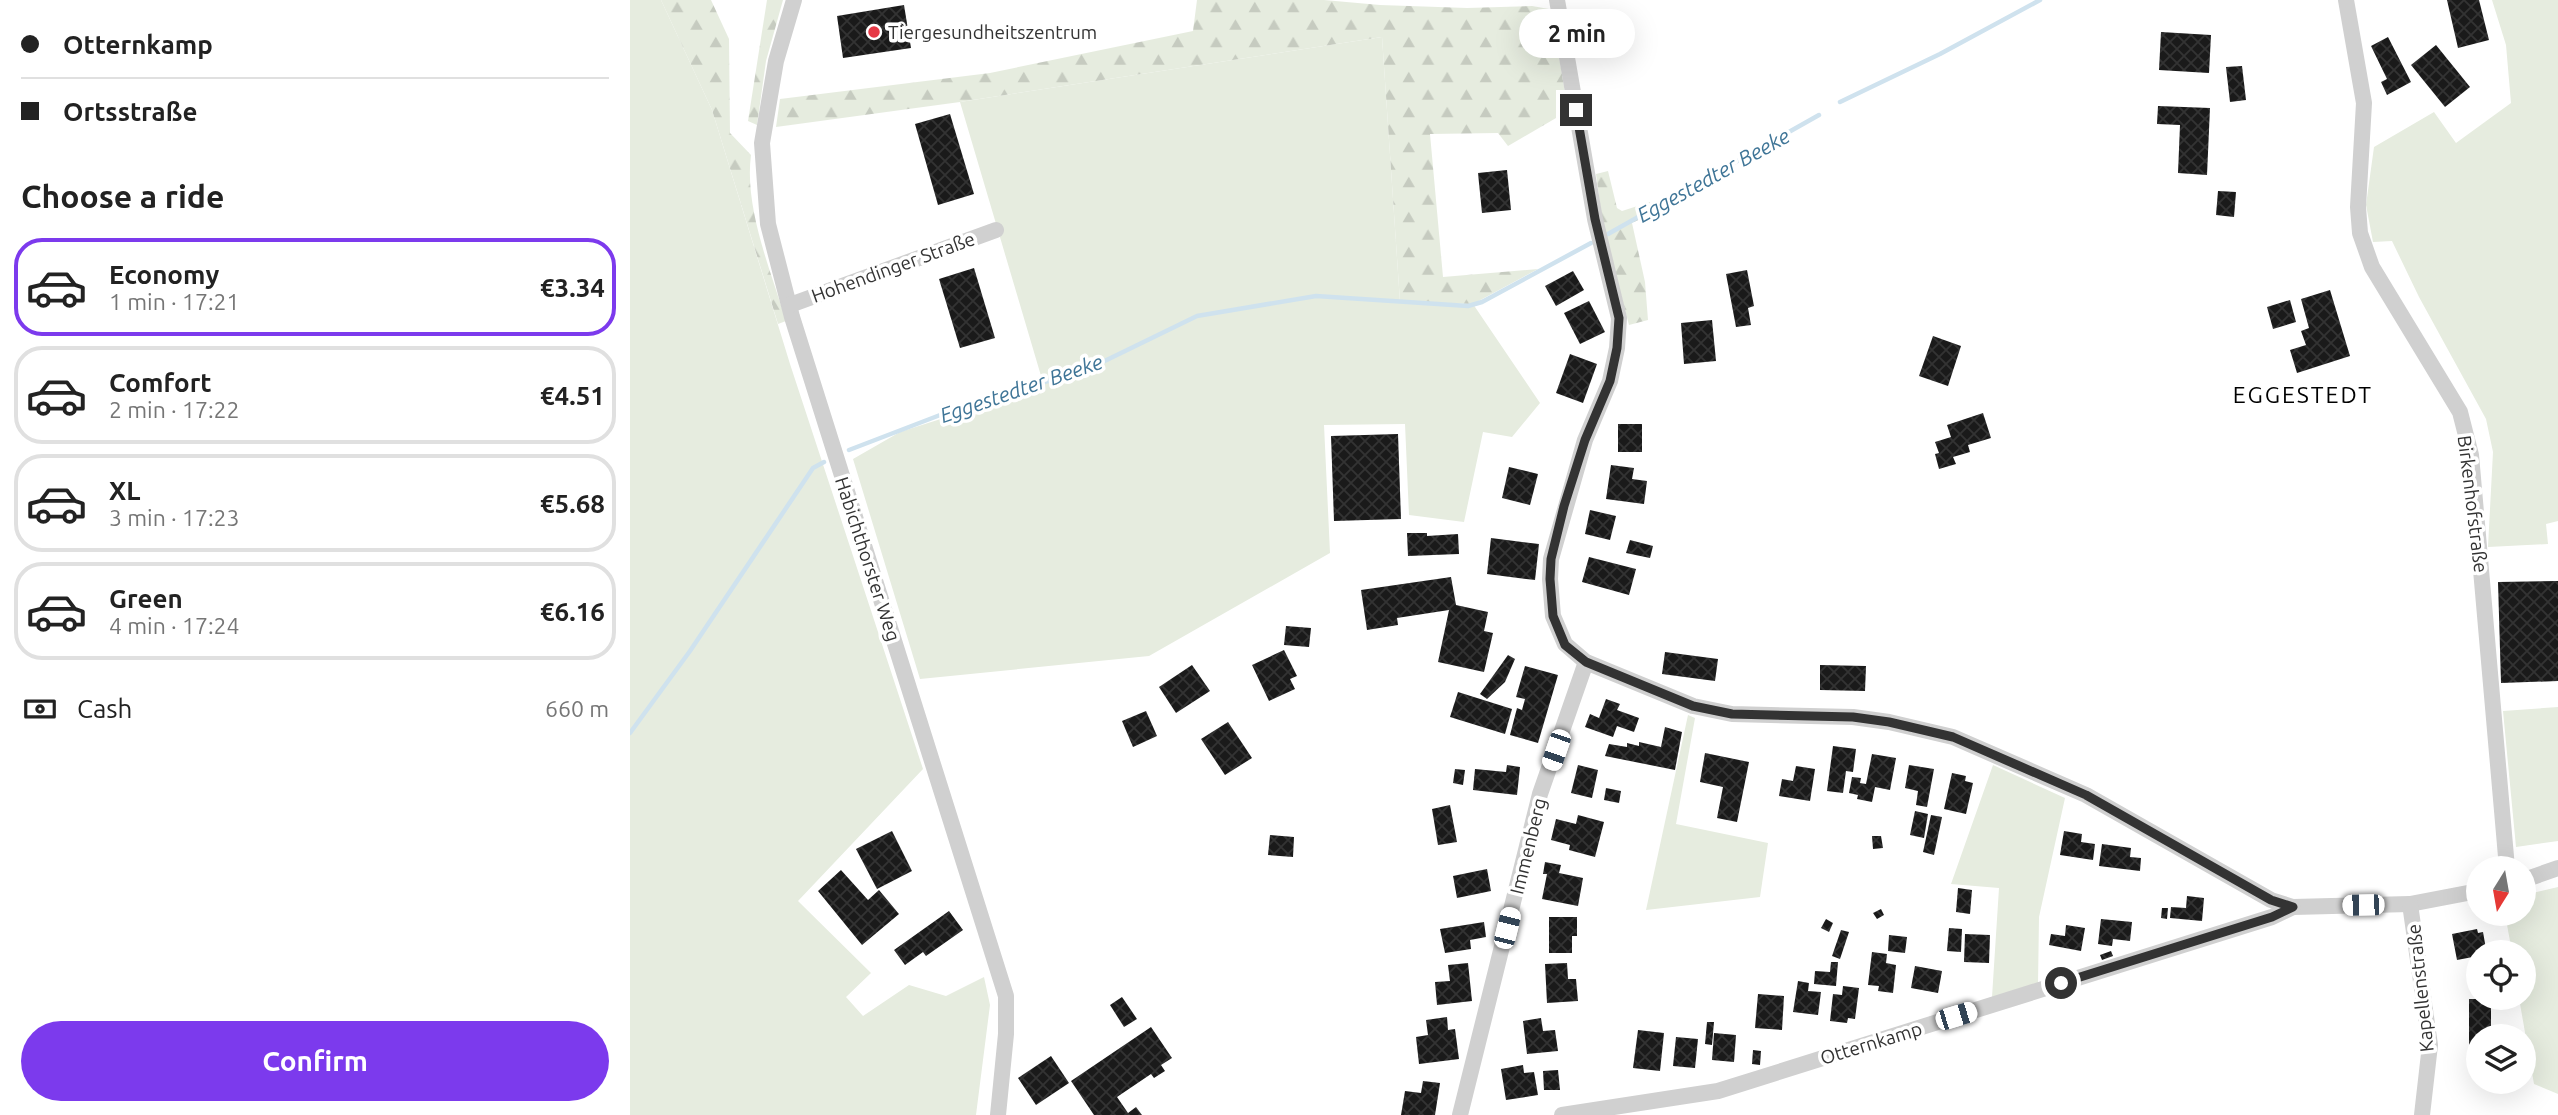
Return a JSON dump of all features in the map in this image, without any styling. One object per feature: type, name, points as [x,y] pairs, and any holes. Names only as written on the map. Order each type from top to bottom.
[{"type":"street","name":"Habichthorster Weg","points":[[794,0],[776,61],[762,142],[768,224],[790,305],[1006,996],[1006,1034],[998,1115]]},
{"type":"street","points":[[1557,0],[1595,219],[1619,318],[1617,348],[1610,381],[1585,440],[1551,559],[1553,616],[1565,645],[1586,662],[1693,706],[1732,714],[1853,717],[1889,722],[1953,737],[2086,795],[2271,900],[2293,907],[2410,904],[2466,893]]},
{"type":"street","name":"Birkenhofstraße","points":[[2346,0],[2364,103],[2358,206],[2360,233],[2372,267],[2460,412],[2471,455],[2506,856]]},
{"type":"street","name":"Hohendinger Straße","points":[[790,305],[996,230]]},
{"type":"street","name":"Immenberg","points":[[1460,1115],[1540,794],[1586,662]]},
{"type":"street","points":[[2536,876],[2558,868]]},
{"type":"street","name":"Kapellenstraße","points":[[2410,904],[2430,1045],[2422,1115]]},
{"type":"street","name":"Otternkamp","points":[[1562,1115],[1718,1091],[2272,917],[2293,907]]},
{"type":"green space","points":[[630,0],[661,0],[712,110],[790,364],[923,769],[798,901],[871,973],[846,997],[863,1016],[909,985],[946,996],[984,977],[990,1005],[976,1115],[630,1115]]},
{"type":"green space","points":[[661,0],[711,0],[729,39],[730,133],[751,155],[751,196],[755,218],[786,321],[778,324],[712,110]]},
{"type":"green space","points":[[767,0],[783,0],[766,61],[757,125],[748,121]]},
{"type":"green space","points":[[1197,0],[1324,0],[1380,5],[1467,8],[1532,6],[1549,9],[1568,111],[1508,146],[1498,133],[1430,134],[1443,277],[1538,269],[1473,304],[1400,302],[1382,37],[960,102],[776,127],[780,99],[990,73],[1193,31]]},
{"type":"green space","points":[[2492,0],[2558,0],[2558,521],[2546,524],[2548,544],[2488,547],[2493,452],[2486,419],[2419,297],[2392,241],[2373,242],[2366,205],[2374,147],[2434,112],[2456,143],[2511,103],[2506,45]]},
{"type":"green space","points":[[1382,37],[1400,302],[1473,304],[1540,403],[1512,437],[1483,432],[1464,522],[1409,515],[1405,424],[1324,425],[1330,553],[1149,656],[920,679],[853,459],[900,432],[1044,386],[960,102]]},
{"type":"green space","points":[[1608,171],[1617,208],[1622,211],[1650,202],[1653,213],[1632,223],[1645,282],[1648,320],[1629,325],[1603,227],[1596,174]]},
{"type":"green space","points":[[2558,707],[2558,841],[2516,847],[2503,711]]},
{"type":"green space","points":[[1688,715],[1695,718],[1676,824],[1768,843],[1760,897],[1646,910]]},
{"type":"green space","points":[[1993,765],[2065,798],[2039,917],[2038,984],[1992,997],[1999,888],[1951,884]]},
{"type":"green space","points":[[2558,887],[2558,1094],[2536,1085],[2536,1024],[2524,1024],[2521,1010],[2536,1010],[2536,940],[2510,940],[2507,926],[2536,926],[2536,892]]},
{"type":"building","points":[[2447,0],[2479,0],[2489,40],[2458,48]]},
{"type":"building","name":"Tiergesundheitszentrum","points":[[904,5],[911,48],[843,58],[837,16]]},
{"type":"building","points":[[2161,32],[2211,35],[2209,73],[2159,70]]},
{"type":"building","points":[[2388,37],[2411,82],[2387,95],[2381,82],[2387,79],[2371,46]]},
{"type":"building","points":[[2436,45],[2470,87],[2445,107],[2411,65]]},
{"type":"building","points":[[2242,66],[2246,100],[2230,102],[2226,67]]},
{"type":"building","points":[[2158,106],[2210,108],[2207,175],[2178,173],[2180,125],[2157,124]]},
{"type":"building","points":[[950,114],[974,194],[938,205],[915,124]]},
{"type":"building","points":[[1507,170],[1511,210],[1482,213],[1478,173]]},
{"type":"building","points":[[2218,191],[2236,192],[2234,217],[2216,215]]},
{"type":"building","points":[[974,268],[995,338],[960,348],[939,279]]},
{"type":"building","points":[[1747,270],[1754,306],[1748,308],[1751,325],[1736,327],[1726,274]]},
{"type":"building","points":[[1573,271],[1584,290],[1556,306],[1545,286]]},
{"type":"building","points":[[2330,290],[2350,356],[2297,373],[2290,350],[2306,345],[2301,331],[2309,328],[2301,299]]},
{"type":"building","points":[[2290,300],[2296,322],[2273,329],[2267,307]]},
{"type":"building","points":[[1589,301],[1605,332],[1580,344],[1564,313]]},
{"type":"building","points":[[1712,320],[1716,361],[1684,364],[1681,323]]},
{"type":"building","points":[[1933,336],[1961,346],[1948,386],[1919,376]]},
{"type":"building","points":[[1570,354],[1597,364],[1583,403],[1556,393]]},
{"type":"building","points":[[1983,413],[1991,438],[1968,445],[1970,452],[1953,457],[1956,464],[1939,469],[1935,454],[1939,453],[1935,442],[1951,437],[1947,425]]},
{"type":"building","points":[[1618,424],[1642,424],[1642,452],[1618,452]]},
{"type":"building","points":[[1398,434],[1401,519],[1334,521],[1331,436]]},
{"type":"building","points":[[1611,465],[1634,468],[1632,479],[1647,481],[1644,504],[1606,499]]},
{"type":"building","points":[[1509,467],[1538,474],[1530,505],[1502,498]]},
{"type":"building","points":[[1590,510],[1616,516],[1610,540],[1585,534]]},
{"type":"building","points":[[1407,533],[1427,533],[1427,536],[1458,534],[1459,554],[1408,556]]},
{"type":"building","points":[[1491,538],[1539,544],[1535,580],[1487,574]]},
{"type":"building","points":[[1630,540],[1653,546],[1650,558],[1626,553]]},
{"type":"building","points":[[1589,557],[1636,569],[1629,595],[1582,582]]},
{"type":"building","points":[[1451,577],[1456,605],[1488,612],[1484,631],[1493,633],[1484,672],[1438,662],[1449,610],[1397,618],[1398,625],[1367,630],[1361,590]]},
{"type":"building","points":[[2558,581],[2558,681],[2501,683],[2498,582]]},
{"type":"building","points":[[1286,626],[1311,628],[1309,647],[1284,645]]},
{"type":"building","points":[[1284,650],[1297,676],[1290,679],[1295,689],[1269,701],[1252,665]]},
{"type":"building","points":[[1665,652],[1718,659],[1715,681],[1662,674]]},
{"type":"building","points":[[1508,655],[1515,659],[1505,682],[1487,699],[1480,694]]},
{"type":"building","points":[[1192,665],[1210,691],[1176,713],[1159,687]]},
{"type":"building","points":[[1820,665],[1866,666],[1865,691],[1820,690]]},
{"type":"building","points":[[1525,666],[1558,675],[1538,743],[1510,735],[1517,708],[1522,710],[1525,699],[1516,697]]},
{"type":"building","points":[[1458,692],[1512,709],[1505,734],[1450,717]]},
{"type":"building","points":[[1606,699],[1620,704],[1617,710],[1639,718],[1634,732],[1617,726],[1613,737],[1585,727],[1590,714],[1599,718]]},
{"type":"building","points":[[1146,711],[1157,736],[1133,747],[1122,721]]},
{"type":"building","points":[[1228,722],[1252,758],[1225,775],[1201,739]]},
{"type":"building","points":[[1665,727],[1682,732],[1675,770],[1605,756],[1609,744],[1627,747],[1627,743],[1639,746],[1639,742],[1661,747]]},
{"type":"building","points":[[1833,746],[1856,749],[1853,772],[1846,771],[1843,793],[1827,791]]},
{"type":"building","points":[[1705,753],[1749,762],[1737,822],[1717,818],[1723,787],[1700,782]]},
{"type":"building","points":[[1872,754],[1896,758],[1890,790],[1875,787],[1872,802],[1857,799],[1858,795],[1849,793],[1852,777],[1861,778],[1860,783],[1866,784]]},
{"type":"building","points":[[1507,765],[1520,767],[1517,795],[1473,790],[1475,769],[1506,772]]},
{"type":"building","points":[[1578,765],[1598,770],[1592,798],[1571,793]]},
{"type":"building","points":[[1909,765],[1934,769],[1927,807],[1916,805],[1918,791],[1905,788]]},
{"type":"building","points":[[1796,766],[1815,769],[1810,801],[1779,796],[1782,779],[1793,781]]},
{"type":"building","points":[[1455,769],[1465,770],[1463,785],[1453,783]]},
{"type":"building","points":[[1952,773],[1966,776],[1965,781],[1973,783],[1966,814],[1944,809]]},
{"type":"building","points":[[1606,788],[1621,791],[1619,803],[1604,800]]},
{"type":"building","points":[[1450,805],[1457,842],[1438,845],[1432,809]]},
{"type":"building","points":[[1915,811],[1928,814],[1924,838],[1910,835]]},
{"type":"building","points":[[1578,815],[1604,822],[1595,857],[1569,850],[1570,845],[1551,840],[1556,819],[1576,824]]},
{"type":"building","points":[[1931,815],[1942,817],[1934,855],[1923,852]]},
{"type":"building","points":[[892,831],[912,871],[877,889],[856,849]]},
{"type":"building","points":[[2064,831],[2082,834],[2081,842],[2095,844],[2093,860],[2060,855]]},
{"type":"building","points":[[1270,835],[1294,837],[1293,857],[1268,855]]},
{"type":"building","points":[[1872,836],[1881,836],[1883,848],[1873,849]]},
{"type":"building","points":[[2102,844],[2131,848],[2130,857],[2141,858],[2140,871],[2099,866]]},
{"type":"building","points":[[1545,862],[1561,865],[1559,873],[1583,878],[1578,906],[1542,899],[1547,874],[1543,874]]},
{"type":"building","points":[[1487,869],[1491,891],[1457,898],[1453,876]]},
{"type":"building","points":[[841,870],[868,900],[879,890],[899,914],[862,945],[818,891]]},
{"type":"building","points":[[1958,888],[1972,890],[1970,914],[1956,912]]},
{"type":"building","points":[[2187,896],[2204,898],[2202,921],[2170,918],[2171,907],[2186,908]]},
{"type":"building","points":[[2162,908],[2168,908],[2167,919],[2161,918]]},
{"type":"building","points":[[1881,909],[1884,915],[1877,919],[1873,913]]},
{"type":"building","points":[[949,911],[963,930],[926,956],[923,952],[905,965],[894,950]]},
{"type":"building","points":[[1549,917],[1577,917],[1577,936],[1572,936],[1572,953],[1549,953]]},
{"type":"building","points":[[1826,919],[1833,923],[1829,932],[1821,928]]},
{"type":"building","points":[[2101,919],[2132,922],[2130,941],[2113,939],[2112,946],[2098,944]]},
{"type":"building","points":[[1484,922],[1486,937],[1470,940],[1471,949],[1445,953],[1440,929]]},
{"type":"building","points":[[2066,925],[2085,928],[2081,951],[2049,945],[2051,934],[2065,936]]},
{"type":"building","points":[[1949,928],[1962,929],[1961,952],[1947,951]]},
{"type":"building","points":[[2477,929],[2478,933],[2483,932],[2484,940],[2466,940],[2466,958],[2457,960],[2452,934]]},
{"type":"building","points":[[1841,930],[1849,932],[1840,959],[1832,956]]},
{"type":"building","points":[[1965,934],[1990,935],[1989,963],[1964,962]]},
{"type":"building","points":[[1889,935],[1907,937],[1905,953],[1888,951]]},
{"type":"building","points":[[2111,951],[2113,956],[2102,960],[2100,955]]},
{"type":"building","points":[[1872,952],[1887,954],[1886,963],[1896,965],[1893,993],[1878,991],[1879,986],[1868,985]]},
{"type":"building","points":[[1831,962],[1838,962],[1836,986],[1814,984],[1815,971],[1830,972]]},
{"type":"building","points":[[1468,963],[1472,1001],[1437,1005],[1435,982],[1450,981],[1448,965]]},
{"type":"building","points":[[1567,963],[1568,979],[1576,979],[1578,1001],[1547,1003],[1545,964]]},
{"type":"building","points":[[1915,966],[1942,971],[1938,993],[1911,988]]},
{"type":"building","points":[[1798,981],[1809,983],[1808,991],[1821,992],[1818,1015],[1793,1012]]},
{"type":"building","points":[[1843,986],[1859,988],[1855,1019],[1848,1018],[1847,1023],[1830,1021],[1833,994],[1842,995]]},
{"type":"building","points":[[1758,994],[1784,996],[1782,1030],[1755,1028]]},
{"type":"building","points":[[1122,997],[1137,1019],[1124,1027],[1110,1005]]},
{"type":"building","points":[[2469,1010],[2491,1010],[2491,1024],[2469,1024]]},
{"type":"building","points":[[1447,1017],[1448,1030],[1455,1029],[1459,1059],[1419,1064],[1416,1037],[1428,1035],[1426,1020]]},
{"type":"building","points":[[1541,1018],[1543,1031],[1555,1030],[1558,1051],[1527,1054],[1523,1021]]},
{"type":"building","points":[[1707,1022],[1714,1022],[1712,1045],[1705,1044]]},
{"type":"building","points":[[1151,1027],[1172,1058],[1161,1065],[1165,1071],[1154,1078],[1151,1074],[1117,1097],[1128,1113],[1136,1107],[1142,1115],[1094,1115],[1071,1081]]},
{"type":"building","points":[[1638,1030],[1664,1033],[1660,1071],[1633,1068]]},
{"type":"building","points":[[1714,1033],[1736,1035],[1734,1062],[1712,1060]]},
{"type":"building","points":[[1676,1037],[1698,1039],[1695,1068],[1673,1066]]},
{"type":"building","points":[[1753,1050],[1761,1051],[1760,1065],[1752,1064]]},
{"type":"building","points":[[1051,1056],[1069,1083],[1036,1105],[1018,1078]]},
{"type":"building","points":[[1523,1065],[1524,1073],[1534,1072],[1538,1095],[1506,1100],[1501,1069]]},
{"type":"building","points":[[1558,1070],[1560,1090],[1544,1090],[1543,1071]]},
{"type":"building","points":[[1423,1081],[1440,1083],[1435,1115],[1401,1115],[1405,1091],[1421,1093]]},
{"type":"waterway","name":"Eggestedter Beeke","points":[[1840,102],[1940,54],[2040,0]]},
{"type":"waterway","name":"Eggestedter Beeke","points":[[1608,234],[1819,115]]},
{"type":"waterway","name":"Eggestedter Beeke","points":[[849,450],[987,397],[1082,372],[1197,316],[1316,296],[1468,306],[1482,302],[1591,243]]},
{"type":"waterway","name":"Eggestedter Beeke","points":[[630,733],[690,651],[813,468],[824,462]]},
{"type":"place","name":"Tiergesundheitszentrum","points":[[874,32]]},
{"type":"district","name":"EGGESTEDT","points":[[2303,394]]},
{"type":"route","points":[[1576,110],[1595,219],[1619,318],[1617,348],[1610,381],[1585,440],[1551,559],[1553,616],[1565,645],[1586,662],[1693,706],[1732,714],[1853,717],[1889,722],[1953,737],[2086,795],[2271,900],[2293,907],[2272,917],[2061,983]]}]
